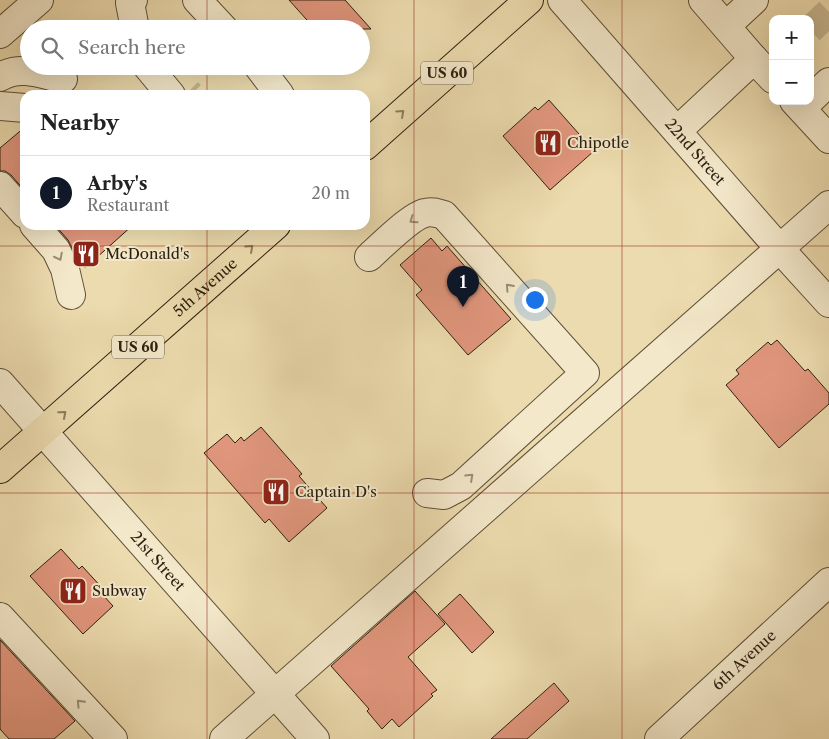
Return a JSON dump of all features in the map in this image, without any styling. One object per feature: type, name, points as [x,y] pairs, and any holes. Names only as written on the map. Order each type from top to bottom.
[{"type":"main road","name":"US 60","points":[[370,142],[529,0]]},
{"type":"main road","name":"5th Avenue","points":[[0,469],[270,230]]},
{"type":"street","points":[[0,34],[39,0]]},
{"type":"street","points":[[133,0],[130,3],[133,20]]},
{"type":"street","points":[[198,0],[216,20]]},
{"type":"street","name":"22nd Street","points":[[562,0],[829,303]]},
{"type":"street","points":[[677,131],[766,69],[703,0]]},
{"type":"street","points":[[726,26],[754,0]]},
{"type":"street","points":[[0,77],[7,73],[20,70]]},
{"type":"street","points":[[45,75],[63,79]]},
{"type":"street","points":[[158,75],[176,90]]},
{"type":"street","points":[[171,75],[178,90]]},
{"type":"street","points":[[265,75],[276,90]]},
{"type":"street","points":[[814,94],[829,82]]},
{"type":"street","points":[[804,105],[829,139]]},
{"type":"street","points":[[0,106],[20,108]]},
{"type":"street","points":[[0,186],[20,208]]},
{"type":"street","points":[[224,739],[829,205]]},
{"type":"street","points":[[369,257],[414,218],[423,213],[434,212],[444,215],[585,373],[461,486],[444,495],[427,493]]},
{"type":"street","points":[[38,230],[56,250],[65,269],[72,295]]},
{"type":"street","name":"21st Street","points":[[0,383],[315,739]]},
{"type":"street","name":"6th Avenue","points":[[659,739],[829,582]]},
{"type":"street","points":[[0,617],[113,739]]},
{"type":"building","points":[[289,0],[345,0],[363,20],[307,20]]},
{"type":"building","name":"Chipotle","points":[[549,100],[594,151],[550,190],[503,136],[535,107],[538,110]]},
{"type":"building","points":[[20,131],[20,185],[11,175],[5,171],[0,171],[0,148]]},
{"type":"building","name":"McDonald's","points":[[59,230],[127,230],[85,268],[78,260],[68,240]]},
{"type":"building","points":[[431,238],[442,251],[447,246],[511,319],[468,355],[416,295],[422,290],[400,265]]},
{"type":"building","points":[[777,340],[805,371],[808,369],[829,393],[829,404],[779,448],[726,385],[739,374],[736,370],[768,342],[771,345]]},
{"type":"building","name":"Captain D's","points":[[261,427],[302,474],[299,476],[327,508],[289,542],[269,519],[265,523],[204,453],[227,434],[235,443],[241,437],[244,441]]},
{"type":"building","name":"Subway","points":[[61,549],[79,569],[82,566],[104,590],[101,593],[113,606],[83,634],[30,576]]},
{"type":"building","points":[[415,591],[445,624],[408,657],[437,690],[431,694],[433,696],[399,727],[392,719],[382,729],[367,711],[369,709],[331,666]]},
{"type":"building","points":[[460,594],[494,632],[472,653],[438,614]]},
{"type":"building","points":[[0,640],[75,721],[54,739],[9,739],[0,729]]},
{"type":"building","points":[[554,683],[569,701],[527,739],[491,739]]},
{"type":"tunnel","points":[[814,26],[829,12]]},
{"type":"place","name":"Chipotle","points":[[548,143]]},
{"type":"place","name":"McDonald's","points":[[86,254]]},
{"type":"place","name":"Arby's","points":[[463,307]]},
{"type":"place","name":"Captain D's","points":[[276,492]]},
{"type":"place","name":"Subway","points":[[73,591]]}]
